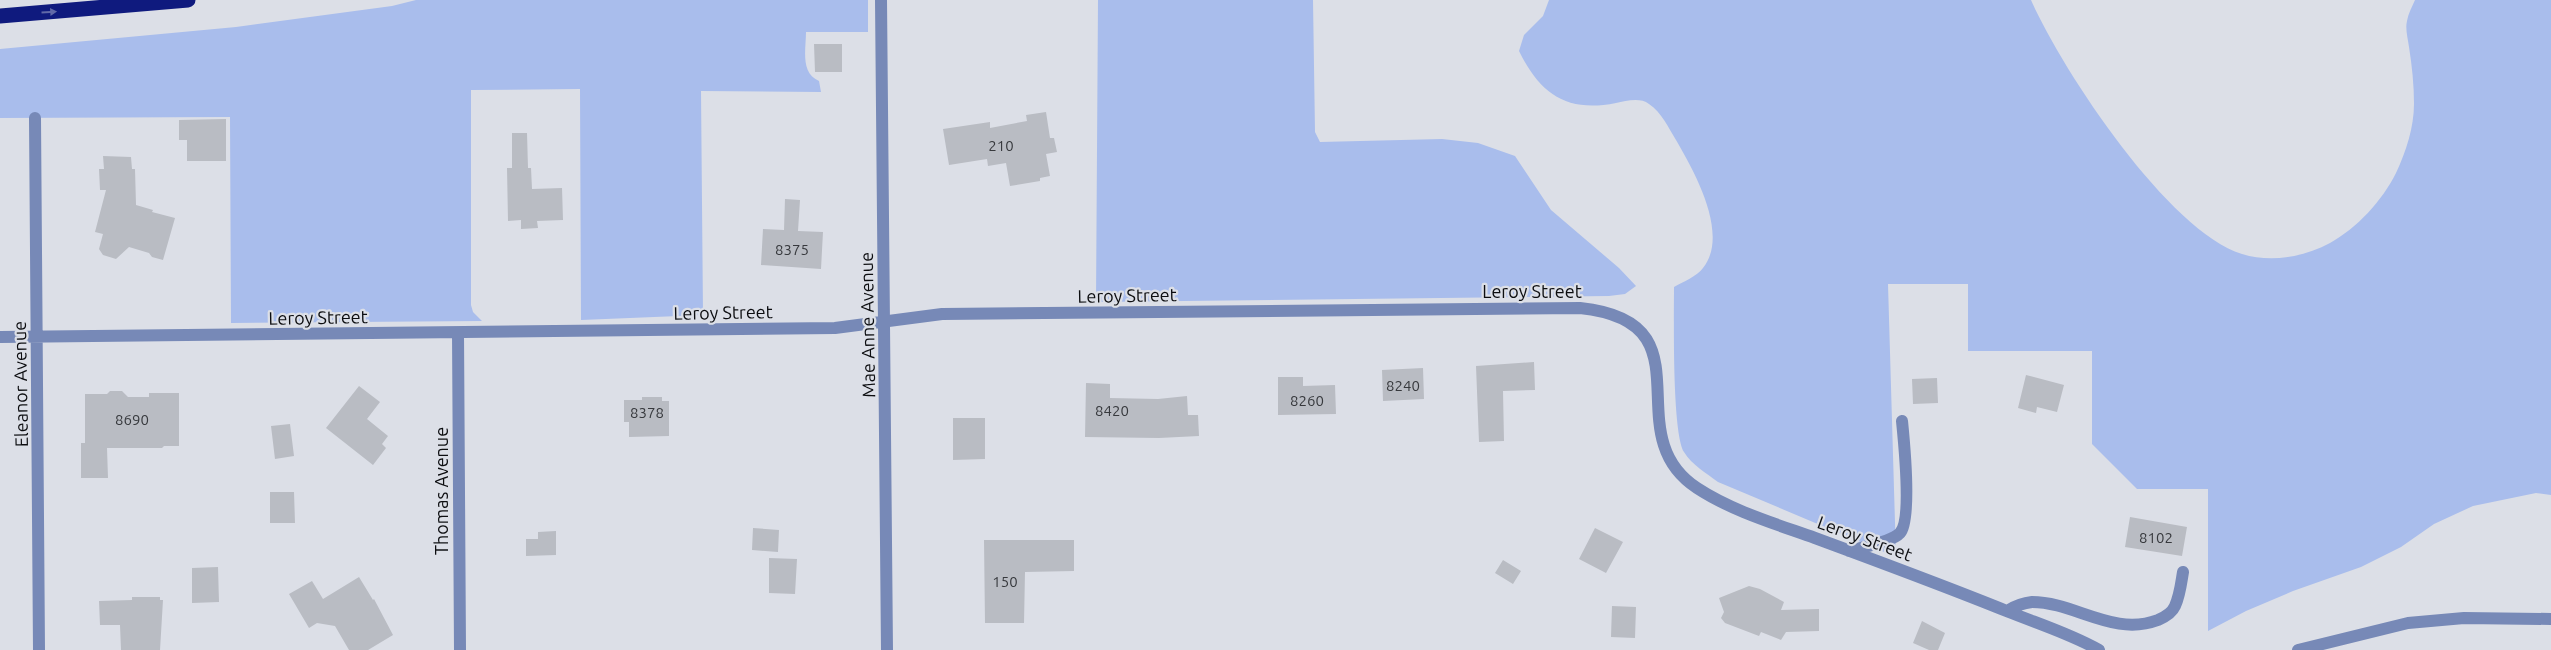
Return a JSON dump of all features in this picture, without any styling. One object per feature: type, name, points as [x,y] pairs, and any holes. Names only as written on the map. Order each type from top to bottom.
[{"type":"highway","points":[[0,16],[188,0]]},
{"type":"street","name":"Mae Anne Avenue","points":[[881,0],[887,650]]},
{"type":"street","name":"Eleanor Avenue","points":[[35,118],[40,650]]},
{"type":"street","name":"Leroy Street","points":[[0,337],[835,328],[885,323],[942,314],[1598,309],[1618,315],[1633,323],[1646,337],[1654,351],[1662,440],[1668,459],[1695,487],[1717,500],[2007,611],[2080,640],[2099,650]]},
{"type":"street","name":"Thomas Avenue","points":[[458,333],[460,650]]},
{"type":"street","points":[[1850,551],[1894,538],[1902,532],[1906,521],[1902,421]]},
{"type":"street","points":[[2007,611],[2022,603],[2033,602],[2063,608],[2117,624],[2150,622],[2165,617],[2175,608],[2183,572]]},
{"type":"street","points":[[2298,650],[2408,623],[2464,618],[2551,620]]},
{"type":"shaded area","points":[[416,0],[868,0],[868,32],[806,32],[805,60],[809,72],[819,81],[821,92],[701,91],[703,315],[581,320],[580,89],[471,90],[471,305],[473,312],[482,321],[231,323],[230,117],[0,118],[0,49],[236,27],[392,6]]},
{"type":"shaded area","points":[[1098,0],[1313,0],[1315,132],[1320,142],[1442,139],[1478,143],[1515,156],[1551,210],[1619,268],[1636,286],[1625,294],[1609,296],[1096,302]]},
{"type":"shaded area","points":[[1549,0],[2031,0],[2046,30],[2092,105],[2120,145],[2151,182],[2182,214],[2213,239],[2242,254],[2253,257],[2276,258],[2298,255],[2320,248],[2350,230],[2384,194],[2396,173],[2409,139],[2414,113],[2413,76],[2406,24],[2415,0],[2551,0],[2551,495],[2536,493],[2473,506],[2434,524],[2401,547],[2361,567],[2293,591],[2246,611],[2208,631],[2208,489],[2137,489],[2092,444],[2092,351],[1968,351],[1968,284],[1888,284],[1896,557],[1718,482],[1687,457],[1680,440],[1677,422],[1674,287],[1690,279],[1703,268],[1710,254],[1713,238],[1711,221],[1700,185],[1667,125],[1649,104],[1637,100],[1599,105],[1583,105],[1569,102],[1557,97],[1536,79],[1519,51],[1524,35],[1543,16]]},
{"type":"building","points":[[814,44],[842,44],[842,72],[815,72]]},
{"type":"building","points":[[1046,112],[1050,138],[1054,138],[1057,152],[1046,154],[1050,176],[1040,178],[1040,181],[1010,186],[1006,163],[988,166],[987,159],[949,165],[943,129],[990,122],[990,128],[1027,121],[1026,115]]},
{"type":"building","points":[[226,119],[226,161],[187,161],[187,140],[179,140],[179,120]]},
{"type":"building","points":[[512,133],[527,133],[528,168],[531,168],[532,189],[562,188],[563,220],[537,221],[538,228],[521,229],[521,220],[508,221],[507,168],[512,168]]},
{"type":"building","points":[[103,156],[131,157],[132,169],[135,169],[136,205],[153,210],[152,212],[175,218],[163,260],[152,257],[149,253],[129,247],[116,259],[103,255],[99,249],[103,234],[95,232],[106,190],[100,190],[99,169],[104,169]]},
{"type":"building","points":[[785,199],[800,200],[798,231],[823,232],[821,269],[761,265],[763,229],[784,230]]},
{"type":"building","points":[[1534,362],[1535,390],[1503,391],[1504,441],[1479,442],[1476,366]]},
{"type":"building","points":[[1423,368],[1424,399],[1383,401],[1382,370]]},
{"type":"building","points":[[2026,375],[2064,385],[2057,412],[2037,407],[2036,413],[2018,408]]},
{"type":"building","points":[[1278,377],[1303,377],[1303,386],[1335,385],[1336,414],[1278,415]]},
{"type":"building","points":[[1937,378],[1938,403],[1913,404],[1912,379]]},
{"type":"building","points":[[1086,383],[1110,384],[1110,398],[1158,399],[1187,396],[1188,415],[1198,415],[1199,436],[1159,438],[1085,437]]},
{"type":"building","points":[[359,386],[380,402],[367,419],[388,436],[382,444],[386,448],[373,465],[326,428]]},
{"type":"building","points":[[110,391],[122,391],[128,397],[149,397],[149,393],[179,393],[179,446],[164,446],[162,448],[107,448],[108,478],[81,478],[81,443],[85,443],[85,394],[107,394]]},
{"type":"building","points":[[642,397],[662,397],[662,401],[669,401],[669,436],[629,437],[629,422],[624,422],[624,400],[642,400]]},
{"type":"building","points":[[953,418],[985,418],[985,459],[953,460]]},
{"type":"building","points":[[290,424],[294,456],[275,459],[271,426]]},
{"type":"building","points":[[270,492],[294,492],[295,523],[270,523]]},
{"type":"building","points":[[2130,517],[2187,527],[2182,556],[2125,547]]},
{"type":"building","points":[[753,528],[779,530],[778,552],[752,550]]},
{"type":"building","points":[[1595,528],[1623,542],[1606,573],[1579,559]]},
{"type":"building","points":[[556,531],[556,555],[526,556],[526,539],[538,539],[538,532]]},
{"type":"building","points":[[984,540],[1074,540],[1074,571],[1025,572],[1024,623],[985,623]]},
{"type":"building","points":[[769,558],[797,559],[795,594],[769,593]]},
{"type":"building","points":[[1503,560],[1521,571],[1513,584],[1495,573]]},
{"type":"building","points":[[218,567],[219,602],[192,603],[192,568]]},
{"type":"building","points":[[359,577],[374,599],[393,635],[368,650],[349,650],[335,626],[317,623],[309,628],[289,594],[312,581],[323,599]]},
{"type":"building","points":[[1749,586],[1760,589],[1784,602],[1781,610],[1819,609],[1819,631],[1786,632],[1781,640],[1761,632],[1759,636],[1725,623],[1721,618],[1724,612],[1719,598]]},
{"type":"building","points":[[132,597],[160,597],[160,600],[163,600],[160,650],[121,650],[120,625],[100,625],[99,601],[132,600]]},
{"type":"building","points":[[1612,606],[1636,607],[1635,638],[1611,637]]},
{"type":"building","points":[[1922,621],[1945,633],[1938,650],[1929,650],[1913,643]]}]
